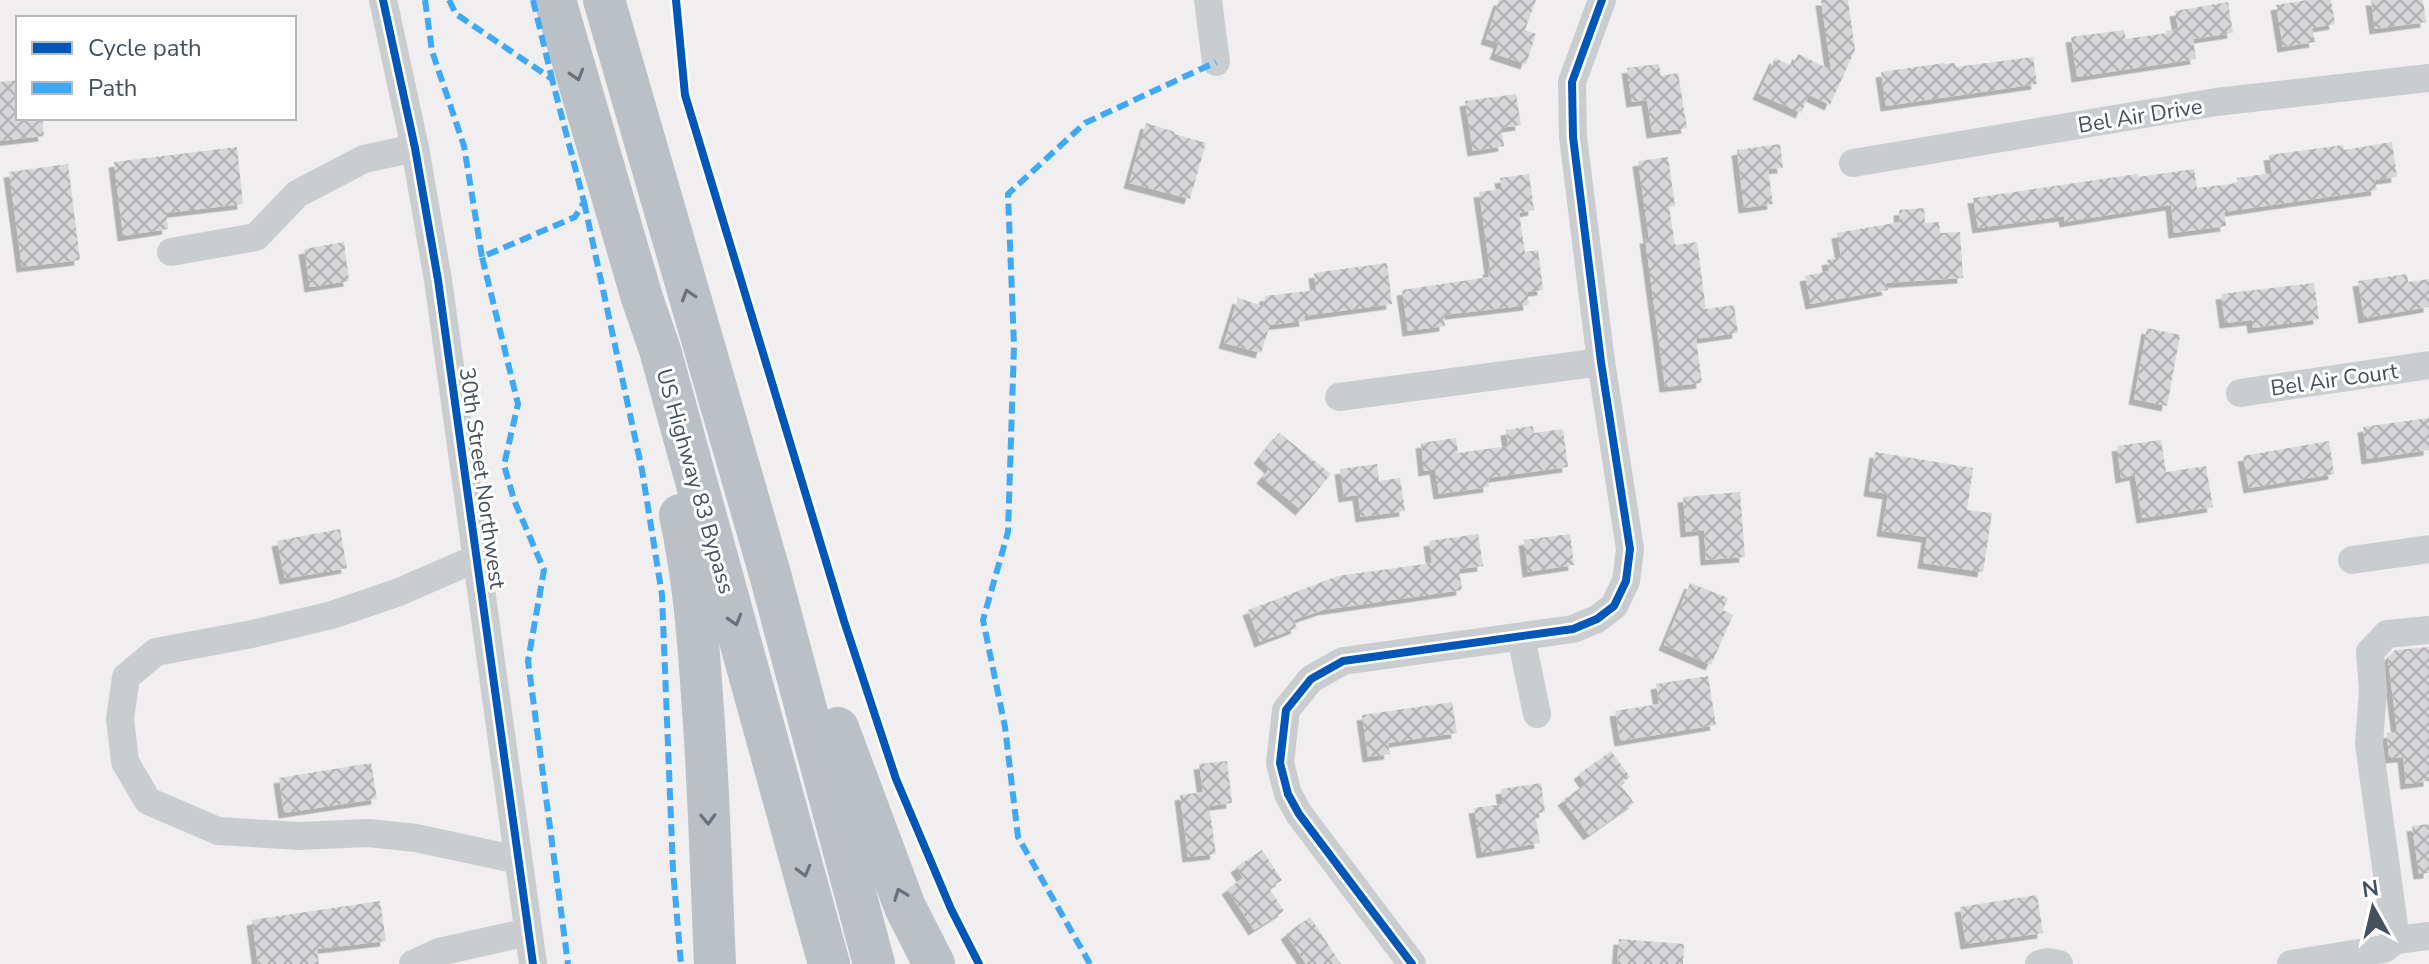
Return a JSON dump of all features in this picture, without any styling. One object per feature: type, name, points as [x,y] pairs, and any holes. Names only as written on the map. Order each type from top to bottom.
[{"type":"highway","name":"US Highway 83 Bypass","points":[[555,0],[668,381],[829,964]]},
{"type":"highway","name":"US Highway 83 Bypass","points":[[604,0],[774,588],[874,964]]},
{"type":"highway","points":[[642,298],[647,379],[691,574],[705,741],[715,964]]},
{"type":"highway","points":[[705,350],[745,438],[845,751],[905,907],[934,964]]},
{"type":"street","name":"30th Street Northwest","points":[[383,0],[415,148],[438,280],[533,964]]},
{"type":"street","points":[[1208,0],[1216,62]]},
{"type":"street","points":[[1412,964],[1299,814],[1288,794],[1280,763],[1286,710],[1311,679],[1343,661],[1573,629],[1597,619],[1614,606],[1626,581],[1630,549],[1601,362],[1573,137],[1572,82],[1602,0]]},
{"type":"street","name":"Bel Air Drive","points":[[1853,163],[2216,102],[2429,78]]},
{"type":"street","points":[[171,252],[256,237],[297,194],[364,159],[415,148]]},
{"type":"street","points":[[1339,397],[1601,362]]},
{"type":"street","name":"Bel Air Court","points":[[2240,393],[2429,365]]},
{"type":"street","points":[[2352,560],[2429,549]]},
{"type":"street","points":[[475,559],[399,592],[332,615],[156,652],[126,677],[120,719],[125,762],[148,801],[218,831],[299,836],[368,833],[416,838],[518,860]]},
{"type":"street","points":[[2389,951],[2369,744],[2373,691],[2370,652],[2387,634],[2429,630]]},
{"type":"street","points":[[1521,637],[1537,714]]},
{"type":"street","points":[[413,964],[439,952],[528,932]]},
{"type":"street","points":[[2291,964],[2389,951],[2429,936]]},
{"type":"street","points":[[2039,964],[2059,964]]},
{"type":"building","points":[[1499,0],[1536,0],[1525,30],[1536,34],[1526,64],[1495,54],[1499,43],[1486,39]]},
{"type":"building","points":[[1821,0],[1848,0],[1855,50],[1830,105],[1809,95],[1801,113],[1758,94],[1775,58],[1792,66],[1798,54],[1831,70]]},
{"type":"building","points":[[2331,0],[2335,24],[2312,28],[2315,42],[2283,47],[2276,5]]},
{"type":"building","points":[[2371,0],[2423,0],[2426,22],[2375,29]]},
{"type":"building","points":[[2228,2],[2233,33],[2193,39],[2196,59],[2077,77],[2071,37],[2124,30],[2126,39],[2167,33],[2178,29],[2175,11]]},
{"type":"building","points":[[2033,57],[2037,84],[1886,106],[1881,72],[1944,63],[1955,63],[1956,67]]},
{"type":"building","points":[[1659,64],[1661,76],[1678,73],[1687,128],[1652,133],[1647,100],[1632,102],[1627,68]]},
{"type":"building","points":[[16,80],[16,120],[42,120],[44,136],[0,141],[0,82]]},
{"type":"building","points":[[1516,94],[1521,125],[1501,128],[1504,146],[1473,151],[1465,101]]},
{"type":"building","points":[[1146,123],[1206,143],[1190,199],[1129,183]]},
{"type":"building","points":[[2392,142],[2397,177],[2375,180],[2377,190],[2224,212],[2226,226],[2174,233],[2171,205],[2065,222],[2064,216],[1978,228],[1973,198],[2137,174],[2138,177],[2194,169],[2197,188],[2238,183],[2237,178],[2272,173],[2269,155],[2343,145],[2344,150]]},
{"type":"building","points":[[1780,144],[1783,168],[1768,169],[1773,204],[1744,208],[1737,150]]},
{"type":"building","points":[[237,147],[243,204],[166,213],[168,229],[123,236],[114,162]]},
{"type":"building","points":[[1668,157],[1675,206],[1669,207],[1675,245],[1697,242],[1706,309],[1734,305],[1738,333],[1696,339],[1702,383],[1665,387],[1638,161]]},
{"type":"building","points":[[68,164],[80,260],[22,267],[9,172]]},
{"type":"building","points":[[1529,174],[1534,210],[1519,213],[1525,252],[1538,250],[1543,290],[1527,292],[1529,305],[1444,315],[1445,326],[1408,331],[1402,290],[1489,277],[1479,192],[1502,189],[1500,178]]},
{"type":"building","points":[[1924,208],[1925,223],[1939,222],[1940,233],[1960,232],[1963,278],[1886,283],[1888,290],[1811,304],[1805,276],[1829,271],[1827,260],[1841,257],[1837,233],[1900,222],[1899,210]]},
{"type":"building","points":[[344,242],[349,281],[310,287],[304,249]]},
{"type":"building","points":[[1387,263],[1392,304],[1304,316],[1305,321],[1270,325],[1261,353],[1224,343],[1238,298],[1263,306],[1265,296],[1316,290],[1314,273]]},
{"type":"building","points":[[2407,274],[2408,282],[2429,279],[2429,307],[2364,318],[2358,281]]},
{"type":"building","points":[[2314,283],[2319,319],[2253,328],[2252,320],[2225,323],[2221,294]]},
{"type":"building","points":[[2147,328],[2180,335],[2167,406],[2134,399]]},
{"type":"building","points":[[2429,418],[2429,450],[2367,459],[2363,427]]},
{"type":"building","points":[[1533,426],[1534,433],[1563,429],[1568,467],[1488,478],[1489,487],[1439,494],[1435,469],[1424,471],[1421,443],[1456,438],[1458,453],[1508,446],[1506,430]]},
{"type":"building","points":[[1279,433],[1331,474],[1301,510],[1262,478],[1270,468],[1259,458]]},
{"type":"building","points":[[2161,440],[2166,472],[2206,466],[2213,507],[2142,518],[2135,475],[2121,478],[2117,446]]},
{"type":"building","points":[[2329,441],[2334,474],[2249,488],[2243,456]]},
{"type":"building","points":[[1875,452],[1973,468],[1967,510],[1992,513],[1983,572],[1923,563],[1927,537],[1882,531],[1888,494],[1869,491]]},
{"type":"building","points":[[1377,464],[1379,481],[1400,478],[1405,511],[1361,517],[1358,495],[1344,497],[1340,469]]},
{"type":"building","points":[[1740,492],[1745,557],[1706,560],[1704,530],[1686,532],[1683,497]]},
{"type":"building","points":[[340,529],[347,568],[285,579],[277,541]]},
{"type":"building","points":[[1478,534],[1483,566],[1459,569],[1462,590],[1323,610],[1294,620],[1297,628],[1260,642],[1248,610],[1338,576],[1432,563],[1429,541]]},
{"type":"building","points":[[1570,534],[1574,565],[1528,572],[1524,540]]},
{"type":"building","points":[[1690,583],[1728,598],[1723,610],[1733,615],[1711,665],[1664,645]]},
{"type":"building","points":[[2429,647],[2429,781],[2406,784],[2403,757],[2389,758],[2387,733],[2397,732],[2388,658],[2395,650]]},
{"type":"building","points":[[1708,676],[1716,725],[1620,741],[1615,711],[1659,704],[1656,684]]},
{"type":"building","points":[[1452,702],[1457,733],[1388,743],[1390,754],[1368,757],[1362,715]]},
{"type":"building","points":[[1611,751],[1630,777],[1620,784],[1634,803],[1589,835],[1563,800],[1586,784],[1579,774]]},
{"type":"building","points":[[1227,761],[1232,803],[1209,806],[1216,854],[1188,857],[1180,795],[1203,792],[1199,764]]},
{"type":"building","points":[[371,763],[377,799],[284,813],[279,778]]},
{"type":"building","points":[[1541,783],[1545,812],[1535,814],[1540,843],[1482,853],[1474,808],[1503,804],[1501,789]]},
{"type":"building","points":[[2429,824],[2429,873],[2419,874],[2412,826]]},
{"type":"building","points":[[1262,850],[1282,880],[1269,888],[1284,911],[1254,930],[1227,889],[1243,878],[1236,867]]},
{"type":"building","points":[[2037,895],[2043,933],[1966,944],[1960,907]]},
{"type":"building","points":[[380,901],[386,941],[317,949],[319,964],[258,964],[252,920]]},
{"type":"building","points":[[1310,917],[1341,964],[1306,964],[1286,934]]},
{"type":"building","points":[[1619,939],[1684,944],[1683,964],[1617,964]]},
{"type":"marked path","points":[[425,0],[432,51],[464,146],[482,257]]},
{"type":"marked path","points":[[449,0],[456,14],[552,79],[584,202],[575,217],[482,257],[518,404],[504,465],[514,500],[544,570],[528,661],[568,964]]},
{"type":"marked path","points":[[533,0],[552,79]]},
{"type":"marked path","points":[[1090,964],[1018,837],[1005,727],[983,620],[1008,532],[1014,345],[1008,194],[1085,123],[1216,62]]},
{"type":"marked path","points":[[584,202],[642,470],[662,595],[673,870],[681,964]]},
{"type":"cycle path","points":[[383,0],[415,148],[438,280],[533,964]]},
{"type":"cycle path","points":[[676,0],[685,95],[844,621],[896,779],[951,909],[979,964]]},
{"type":"cycle path","points":[[1412,964],[1299,814],[1288,794],[1280,763],[1286,710],[1311,679],[1343,661],[1573,629],[1597,619],[1614,606],[1626,581],[1630,549],[1601,362],[1573,137],[1572,82],[1602,0]]}]
